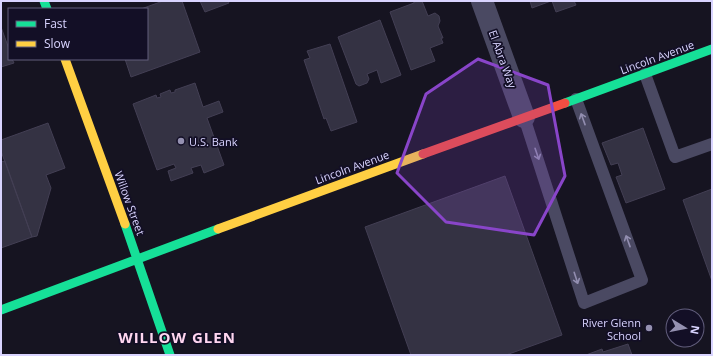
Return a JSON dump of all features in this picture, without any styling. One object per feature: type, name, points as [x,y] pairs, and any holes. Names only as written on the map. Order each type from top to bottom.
[{"type":"main road","name":"Lincoln Avenue","points":[[1,310],[137,258],[712,49]]},
{"type":"main road","name":"Willow Street","points":[[65,60],[137,258],[170,355]]},
{"type":"street","name":"El Abra Way","points":[[482,1],[524,117]]},
{"type":"lane","points":[[645,74],[675,157],[712,144]]},
{"type":"lane","points":[[524,117],[584,303],[642,280],[576,99]]},
{"type":"highlighted area","points":[[478,59],[548,85],[565,176],[534,235],[446,222],[397,173],[426,94]]},
{"type":"building","points":[[163,1],[182,1],[200,52],[131,77],[125,60],[148,60],[148,8],[144,8]]},
{"type":"building","points":[[200,1],[228,1],[229,3],[205,12]]},
{"type":"building","points":[[414,1],[422,1],[428,16],[435,13],[439,16],[440,21],[438,26],[443,38],[441,38],[443,43],[430,48],[435,61],[411,70],[390,12],[414,3]]},
{"type":"building","points":[[530,1],[551,1],[532,8]]},
{"type":"building","points":[[552,1],[574,1],[576,5],[556,12]]},
{"type":"building","points":[[380,20],[401,75],[381,83],[377,70],[367,74],[369,79],[367,83],[359,86],[356,84],[338,37]]},
{"type":"building","points":[[1,27],[8,46],[8,60],[12,60],[14,63],[1,67]]},
{"type":"building","points":[[330,44],[357,122],[331,131],[326,118],[324,119],[304,60],[310,58],[307,51]]},
{"type":"building","name":"U.S. Bank","points":[[195,83],[203,107],[219,101],[223,112],[207,118],[224,165],[204,173],[201,165],[191,168],[193,173],[171,181],[168,171],[176,168],[174,164],[157,170],[133,104],[156,95],[157,98],[161,97],[160,94],[170,90],[171,93],[175,92],[175,90]]},
{"type":"building","points":[[48,123],[65,168],[46,175],[51,188],[37,236],[32,237],[1,151],[1,140]]},
{"type":"building","points":[[643,128],[665,189],[626,203],[616,177],[622,175],[618,163],[611,165],[602,143]]},
{"type":"building","points":[[5,161],[32,237],[1,248],[1,162]]},
{"type":"building","points":[[505,176],[562,335],[506,355],[411,355],[365,227]]},
{"type":"building","points":[[712,189],[712,281],[683,200]]},
{"type":"building","points":[[628,344],[632,355],[586,355],[602,349],[603,352]]},
{"type":"traffic: fast","points":[[44,1],[47,8]]},
{"type":"traffic: fast","points":[[565,103],[712,49]]},
{"type":"traffic: fast","points":[[125,224],[170,355]]},
{"type":"traffic: fast","points":[[1,310],[218,229]]},
{"type":"traffic: slow","points":[[65,60],[125,224]]},
{"type":"traffic: slow","points":[[218,229],[423,154]]},
{"type":"traffic: jam","points":[[423,154],[565,103]]},
{"type":"place","name":"U.S. Bank","points":[[181,141]]},
{"type":"place","name":"River Glenn School","points":[[649,328]]},
{"type":"district","name":"WILLOW GLEN","points":[[177,337]]}]
